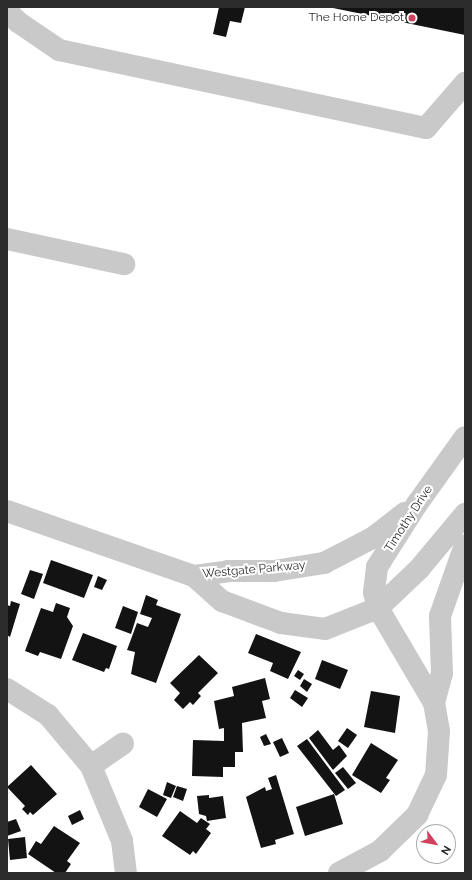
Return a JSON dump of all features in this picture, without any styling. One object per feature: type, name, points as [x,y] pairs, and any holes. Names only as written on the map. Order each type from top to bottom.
[{"type":"street","points":[[7,11],[18,22],[59,50],[426,128],[465,83]]},
{"type":"street","points":[[7,240],[124,264]]},
{"type":"street","name":"Timothy Drive","points":[[339,873],[380,851],[417,815],[436,775],[439,731],[434,703],[378,608],[374,592],[378,567],[417,504],[465,437]]},
{"type":"street","name":"Westgate Parkway","points":[[194,576],[228,571],[274,571],[324,563],[374,537],[417,504]]},
{"type":"street","name":"Westgate Parkway","points":[[7,511],[194,576],[222,602],[281,623],[325,629],[378,608]]},
{"type":"street","points":[[378,608],[419,569],[465,514]]},
{"type":"street","name":"Timothy Drive","points":[[434,703],[442,674],[440,616],[465,545]]},
{"type":"street","points":[[7,689],[48,715],[91,766],[122,841],[126,873]]},
{"type":"street","points":[[91,766],[123,744]]},
{"type":"building","points":[[219,7],[245,7],[241,23],[230,21],[226,37],[213,34]]},
{"type":"building","name":"The Home Depot","points":[[333,7],[465,7],[465,35],[333,8]]},
{"type":"building","points":[[51,560],[93,575],[84,598],[43,583]]},
{"type":"building","points":[[30,570],[43,574],[34,599],[21,594]]},
{"type":"building","points":[[98,576],[107,580],[102,590],[94,587]]},
{"type":"building","points":[[146,595],[158,600],[156,605],[181,614],[156,683],[131,674],[135,652],[127,650],[137,623],[148,627],[152,618],[140,614]]},
{"type":"building","points":[[11,601],[20,604],[10,637],[7,635],[7,605],[10,606]]},
{"type":"building","points":[[56,603],[70,608],[67,617],[73,626],[61,659],[40,652],[38,656],[25,651],[41,608],[53,612]]},
{"type":"building","points":[[123,606],[138,612],[131,634],[115,628]]},
{"type":"building","points":[[83,633],[117,646],[109,669],[106,668],[104,672],[72,660]]},
{"type":"building","points":[[256,634],[301,652],[288,679],[270,671],[273,663],[248,653]]},
{"type":"building","points":[[199,655],[218,673],[198,693],[201,696],[193,705],[190,702],[183,709],[174,700],[180,693],[170,683]]},
{"type":"building","points":[[322,660],[348,670],[340,689],[315,679]]},
{"type":"building","points":[[298,670],[304,674],[300,680],[294,676]]},
{"type":"building","points":[[265,678],[270,699],[262,701],[266,718],[242,723],[243,752],[235,752],[235,767],[223,767],[223,777],[192,776],[193,740],[224,741],[224,728],[219,729],[214,701],[234,696],[232,687]]},
{"type":"building","points":[[304,679],[312,684],[307,692],[300,686]]},
{"type":"building","points":[[295,690],[308,698],[302,707],[290,698]]},
{"type":"building","points":[[371,691],[400,696],[395,733],[364,727]]},
{"type":"building","points":[[347,728],[357,735],[348,748],[338,741]]},
{"type":"building","points":[[318,730],[333,750],[339,745],[347,756],[333,770],[309,738]]},
{"type":"building","points":[[266,734],[271,744],[264,746],[260,737]]},
{"type":"building","points":[[282,738],[289,753],[280,757],[273,742]]},
{"type":"building","points":[[307,739],[345,790],[336,796],[297,746]]},
{"type":"building","points":[[371,743],[398,760],[386,778],[390,780],[381,793],[352,775]]},
{"type":"building","points":[[31,765],[57,794],[33,815],[30,812],[28,815],[22,809],[25,806],[7,787]]},
{"type":"building","points":[[343,767],[356,783],[348,789],[335,773]]},
{"type":"building","points":[[276,775],[294,834],[275,840],[276,844],[261,848],[246,797],[265,787],[266,791],[272,789],[268,778]]},
{"type":"building","points":[[167,782],[176,786],[171,798],[163,795]]},
{"type":"building","points":[[177,786],[187,789],[183,801],[173,797]]},
{"type":"building","points":[[148,789],[167,799],[157,817],[139,807]]},
{"type":"building","points":[[334,794],[343,824],[305,836],[296,807]]},
{"type":"building","points":[[209,795],[209,798],[223,796],[226,818],[207,821],[206,816],[199,814],[197,796]]},
{"type":"building","points":[[80,810],[84,819],[72,825],[68,816]]},
{"type":"building","points":[[180,811],[197,823],[201,818],[210,824],[206,829],[211,833],[196,854],[193,851],[190,855],[162,836]]},
{"type":"building","points":[[16,819],[21,831],[7,836],[7,822]]},
{"type":"building","points":[[54,826],[80,843],[67,861],[71,864],[65,873],[56,873],[28,854],[36,841],[41,844]]},
{"type":"building","points":[[25,837],[27,858],[10,860],[8,839]]},
{"type":"place","name":"The Home Depot","points":[[412,18]]}]
